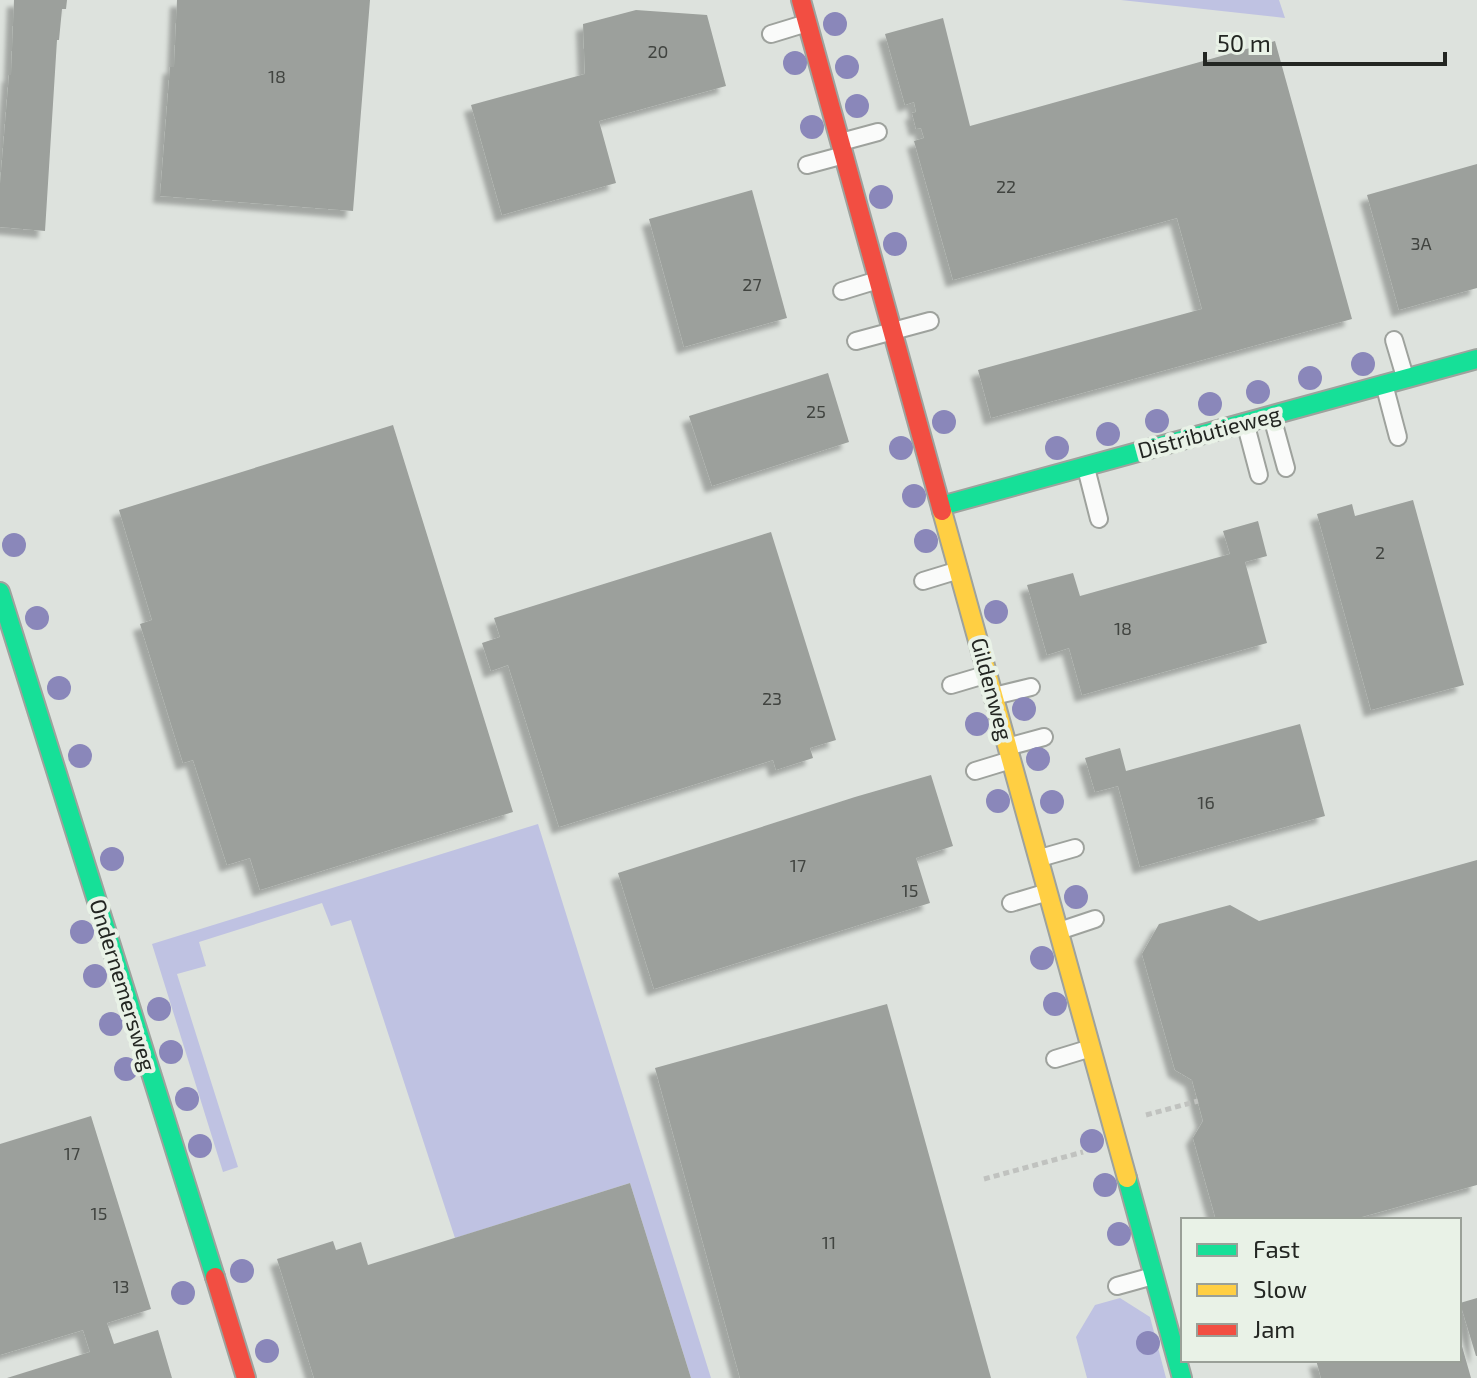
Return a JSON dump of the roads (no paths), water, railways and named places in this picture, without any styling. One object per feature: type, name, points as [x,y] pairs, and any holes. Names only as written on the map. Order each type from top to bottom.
[{"type":"street","name":"Gildenweg","points":[[801,0],[1153,1276],[1174,1318],[1182,1378]]},
{"type":"street","name":"Distributieweg","points":[[941,506],[1477,359]]},
{"type":"street","name":"Ondernemersweg","points":[[0,592],[246,1378]]},
{"type":"lane","points":[[771,34],[808,23]]},
{"type":"lane","points":[[807,165],[878,132]]},
{"type":"lane","points":[[842,291],[879,280]]},
{"type":"lane","points":[[856,341],[930,321]]},
{"type":"lane","points":[[1394,340],[1406,378]]},
{"type":"lane","points":[[1384,384],[1398,437]]},
{"type":"lane","points":[[1272,415],[1286,468]]},
{"type":"lane","points":[[1245,422],[1259,475]]},
{"type":"lane","points":[[1085,467],[1099,519]]},
{"type":"lane","points":[[923,581],[959,570]]},
{"type":"lane","points":[[951,685],[988,674]]},
{"type":"lane","points":[[994,696],[1031,687]]},
{"type":"lane","points":[[975,771],[1044,737]]},
{"type":"lane","points":[[1038,859],[1075,848]]},
{"type":"lane","points":[[1011,903],[1048,892]]},
{"type":"lane","points":[[1059,931],[1095,919]]},
{"type":"lane","points":[[1055,1059],[1091,1048]]},
{"type":"lane","points":[[1117,1286],[1153,1276]]}]
